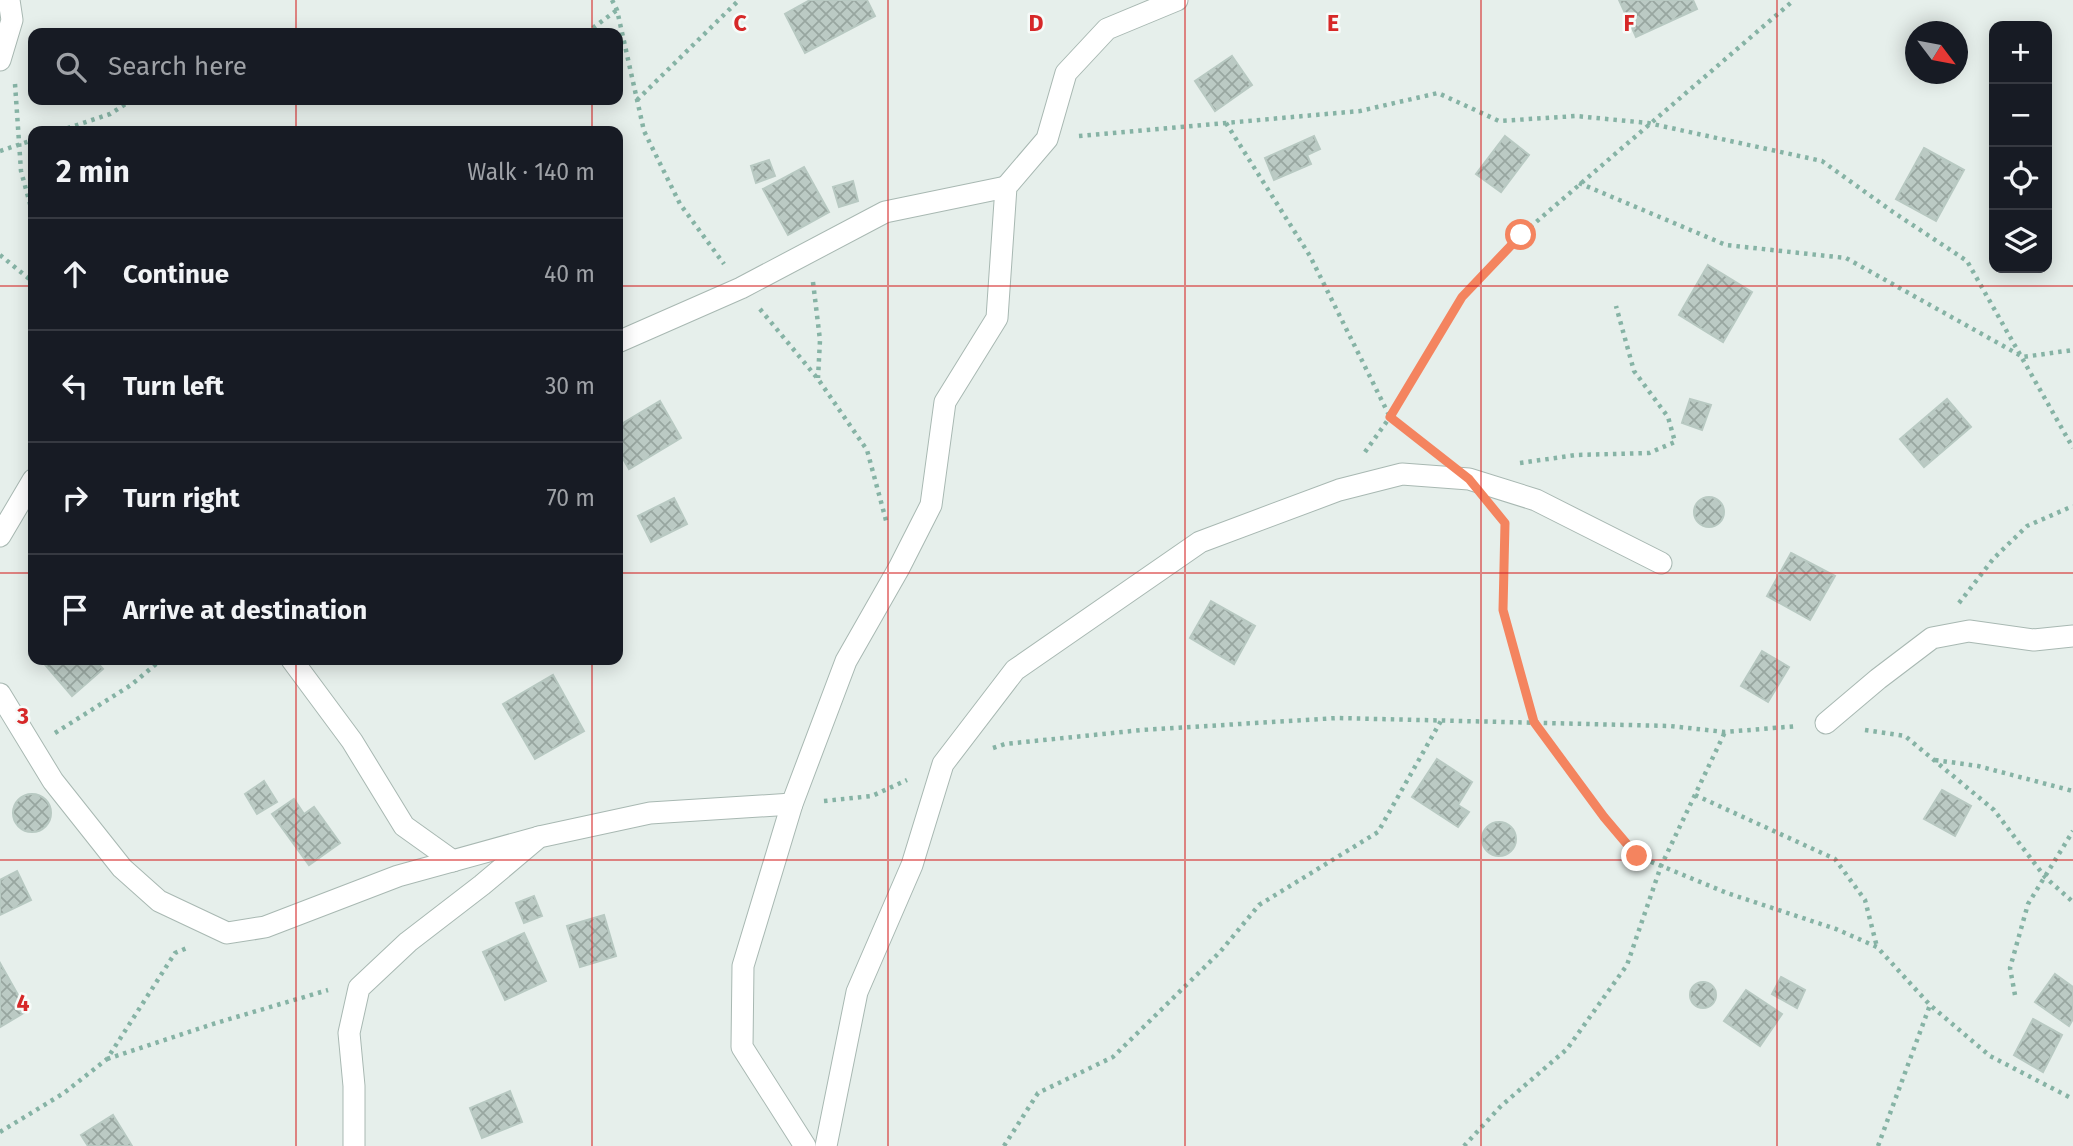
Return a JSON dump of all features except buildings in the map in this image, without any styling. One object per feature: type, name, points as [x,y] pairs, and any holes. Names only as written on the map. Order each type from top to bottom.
[{"type":"street","points":[[0,60],[12,20],[9,0]]},
{"type":"street","points":[[805,1146],[743,1047],[743,966],[792,804],[846,661],[931,505],[944,402],[997,318],[1006,187],[1047,139],[1066,73],[1107,29],[1177,0]]},
{"type":"street","points":[[623,340],[741,288],[885,212],[1006,187]]},
{"type":"street","points":[[826,1146],[857,992],[912,865],[943,764],[1016,670],[1200,542],[1339,490],[1402,474],[1469,479],[1536,500],[1661,563]]},
{"type":"street","points":[[0,536],[28,488]]},
{"type":"street","points":[[1826,723],[1932,638],[1969,631],[2034,640],[2073,636]]},
{"type":"street","points":[[296,665],[352,741],[404,826],[453,861]]},
{"type":"street","points":[[0,694],[53,781],[122,868],[159,901],[227,933],[265,927],[398,876],[539,836],[650,813],[792,804]]},
{"type":"street","points":[[354,1146],[354,1086],[349,1033],[359,988],[408,942],[482,886],[539,836]]},
{"type":"path","points":[[637,100],[739,0]]},
{"type":"path","points":[[1339,490],[1390,417],[1462,297],[1521,235],[1579,183],[1794,0]]},
{"type":"path","points":[[593,28],[617,10]]},
{"type":"path","points":[[15,75],[21,171],[28,197]]},
{"type":"path","points":[[1047,139],[1360,111],[1438,93],[1499,121],[1576,116],[1648,123],[1822,161],[1967,261],[2073,448]]},
{"type":"path","points":[[74,126],[110,114],[124,105]]},
{"type":"path","points":[[1226,123],[1311,256],[1390,417],[1429,448]]},
{"type":"path","points":[[0,151],[28,142]]},
{"type":"path","points":[[1579,183],[1726,245],[1846,258],[2023,357],[2073,350]]},
{"type":"path","points":[[808,253],[820,340],[818,379]]},
{"type":"path","points":[[0,255],[28,278]]},
{"type":"path","points":[[1518,464],[1576,455],[1649,453],[1675,442],[1668,417],[1634,371],[1616,306]]},
{"type":"path","points":[[1469,479],[1505,523],[1503,610],[1534,722],[1604,817],[1637,856],[1727,893],[1836,929],[1877,947],[1930,1005],[1990,1056],[2073,1099]]},
{"type":"path","points":[[1932,638],[1994,558],[2027,526],[2073,506]]},
{"type":"path","points":[[33,747],[131,685],[155,665]]},
{"type":"path","points":[[992,748],[1005,744],[1142,730],[1310,719],[1442,719],[1670,726],[1726,732],[1826,723],[1905,736],[1994,810],[2045,877],[2073,902]]},
{"type":"path","points":[[1004,1146],[1038,1093],[1112,1057],[1220,952],[1259,905],[1378,832],[1442,719]]},
{"type":"path","points":[[1464,1146],[1502,1106],[1567,1049],[1627,965],[1661,866],[1726,732]]},
{"type":"path","points":[[1934,760],[1978,766],[2073,791]]},
{"type":"path","points":[[792,804],[872,796],[943,764]]},
{"type":"path","points":[[1695,795],[1835,859],[1865,900],[1877,947]]},
{"type":"path","points":[[2015,995],[2010,968],[2028,904],[2073,831]]},
{"type":"path","points":[[0,1132],[64,1093],[107,1059],[176,953],[227,933]]},
{"type":"path","points":[[107,1059],[340,986],[359,988]]},
{"type":"path","points":[[1878,1146],[1930,1005]]},
{"type":"route","points":[[1521,235],[1462,297],[1390,417],[1469,479],[1505,523],[1503,610],[1534,722],[1604,817],[1637,856]]}]
